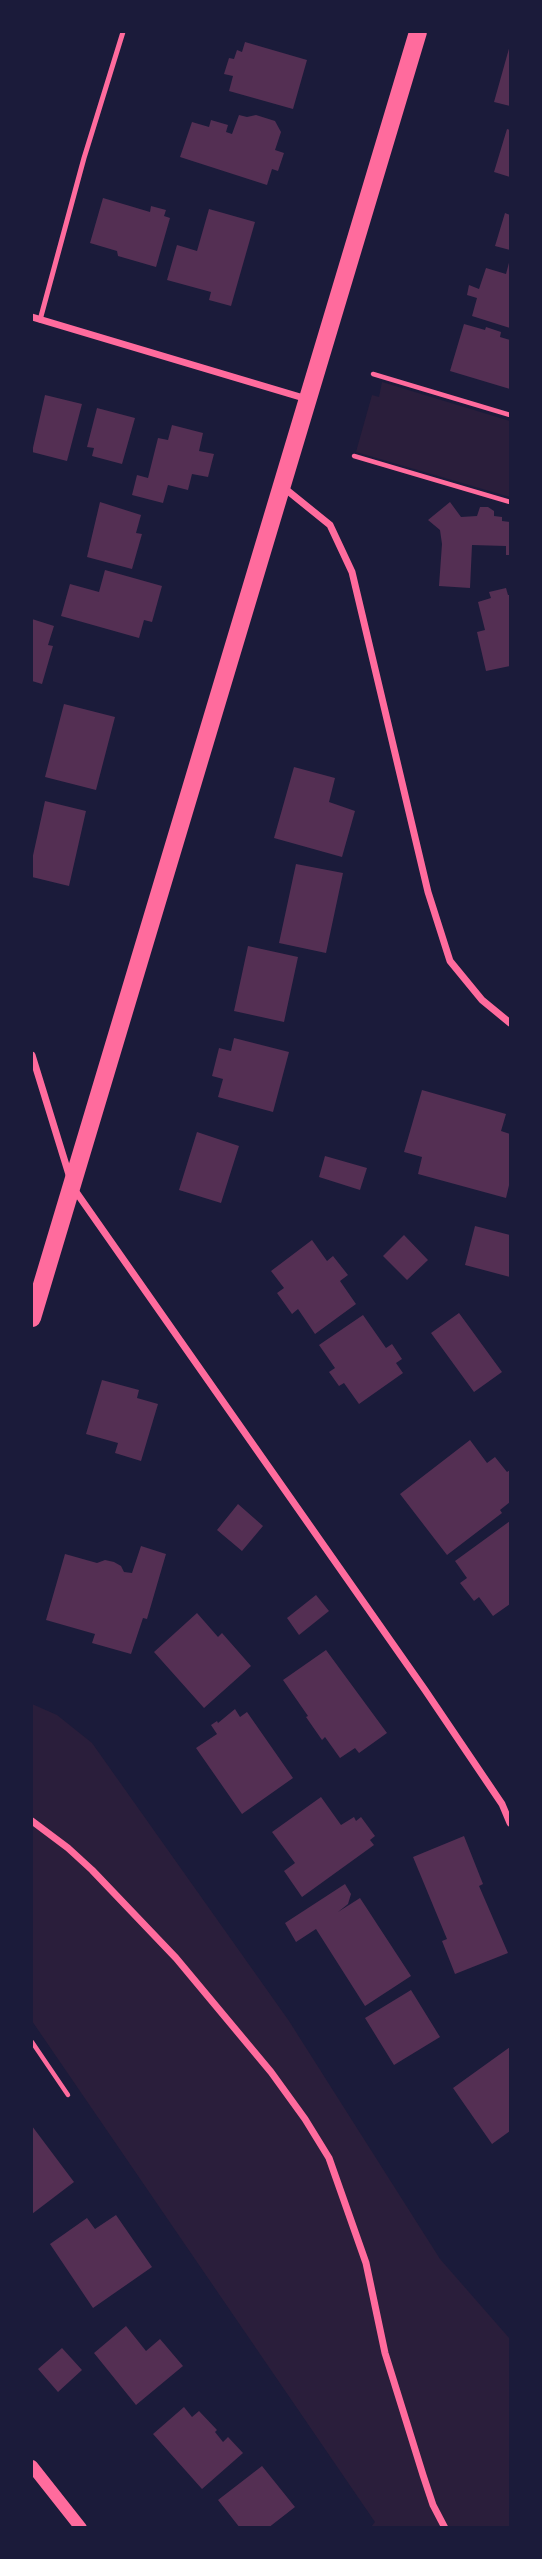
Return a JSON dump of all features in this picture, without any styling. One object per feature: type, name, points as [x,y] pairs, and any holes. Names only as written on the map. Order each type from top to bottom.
[{"type":"main road","points":[[32,1318],[418,32]]},
{"type":"street","points":[[32,317],[307,399]]},
{"type":"street","points":[[282,486],[330,525],[352,572],[428,892],[450,961],[482,1000],[510,1023]]},
{"type":"street","points":[[32,1055],[72,1185],[425,1689],[502,1804],[510,1823]]},
{"type":"street","points":[[32,1821],[92,1870],[176,1958],[271,2072],[305,2119],[328,2158],[366,2263],[385,2353],[419,2463],[433,2505],[445,2528]]},
{"type":"street","points":[[32,2466],[81,2528]]},
{"type":"lane","points":[[40,320],[84,158],[123,32]]},
{"type":"path","points":[[373,374],[510,415]]},
{"type":"path","points":[[354,456],[510,502]]},
{"type":"path","points":[[32,2042],[68,2095]]},
{"type":"shaded area","points":[[382,382],[510,421],[510,497],[356,452],[372,395],[379,397]]},
{"type":"shaded area","points":[[32,1704],[57,1715],[92,1743],[289,2021],[440,2259],[510,2339],[510,2527],[371,2527],[375,2522],[32,2021]]},
{"type":"building","points":[[245,42],[307,60],[293,109],[229,91],[233,76],[224,74],[229,58],[234,59],[237,50],[242,52]]},
{"type":"building","points":[[510,45],[510,106],[494,102]]},
{"type":"building","points":[[239,115],[256,115],[275,121],[281,132],[275,150],[284,153],[278,171],[272,169],[267,185],[180,157],[192,122],[209,127],[211,120],[228,125],[226,132],[232,134]]},
{"type":"building","points":[[507,129],[510,130],[510,177],[494,172]]},
{"type":"building","points":[[103,198],[150,212],[151,206],[166,210],[164,216],[170,218],[156,267],[118,256],[117,251],[90,243]]},
{"type":"building","points":[[209,209],[255,222],[231,306],[209,300],[211,292],[167,280],[177,245],[197,251]]},
{"type":"building","points":[[505,213],[510,215],[510,250],[495,246]]},
{"type":"building","points":[[510,259],[510,328],[472,316],[477,298],[467,295],[469,285],[479,289],[486,268],[506,274]]},
{"type":"building","points":[[464,324],[501,332],[500,337],[510,340],[510,389],[450,371]]},
{"type":"building","points":[[45,395],[82,404],[67,461],[32,452]]},
{"type":"building","points":[[97,408],[135,418],[122,464],[92,456],[94,448],[87,447]]},
{"type":"building","points":[[172,425],[203,433],[199,451],[214,454],[208,477],[192,474],[188,490],[168,485],[163,503],[132,495],[137,475],[148,478],[158,438],[168,440]]},
{"type":"building","points":[[100,502],[141,515],[136,533],[142,534],[132,569],[87,557]]},
{"type":"building","points":[[450,502],[461,517],[477,516],[480,507],[488,507],[494,511],[494,516],[510,522],[510,555],[506,555],[506,546],[472,545],[470,588],[439,586],[442,544],[440,530],[428,520]]},
{"type":"building","points":[[105,570],[162,586],[152,622],[144,620],[139,638],[61,616],[70,584],[99,592]]},
{"type":"building","points":[[506,588],[510,595],[510,666],[486,671],[477,632],[485,630],[478,602],[491,598],[489,592]]},
{"type":"building","points":[[32,619],[54,626],[48,645],[53,646],[42,684],[32,681]]},
{"type":"building","points":[[64,704],[115,717],[96,790],[45,777]]},
{"type":"building","points":[[294,767],[335,778],[329,802],[355,811],[342,857],[274,838]]},
{"type":"building","points":[[45,801],[86,811],[69,886],[32,877],[32,860]]},
{"type":"building","points":[[296,864],[343,873],[326,953],[279,943]]},
{"type":"building","points":[[248,946],[298,957],[284,1022],[234,1011]]},
{"type":"building","points":[[234,1038],[289,1052],[273,1112],[218,1097],[223,1079],[212,1076],[219,1048],[231,1051]]},
{"type":"building","points":[[422,1090],[506,1114],[501,1131],[510,1134],[510,1181],[506,1198],[418,1174],[422,1157],[404,1152]]},
{"type":"building","points":[[197,1132],[239,1146],[221,1203],[179,1190]]},
{"type":"building","points":[[325,1156],[367,1168],[360,1190],[319,1177]]},
{"type":"building","points":[[475,1226],[510,1235],[510,1277],[465,1265]]},
{"type":"building","points":[[404,1235],[428,1260],[407,1280],[383,1256]]},
{"type":"building","points":[[312,1240],[327,1261],[333,1256],[348,1275],[340,1281],[356,1304],[315,1334],[298,1309],[292,1314],[277,1293],[284,1288],[271,1271]]},
{"type":"building","points":[[459,1313],[502,1372],[474,1392],[431,1333]]},
{"type":"building","points":[[363,1315],[386,1348],[392,1344],[402,1359],[396,1363],[403,1373],[359,1404],[344,1383],[339,1386],[329,1372],[335,1368],[319,1345]]},
{"type":"building","points":[[102,1380],[139,1390],[137,1398],[158,1404],[141,1461],[115,1453],[118,1443],[86,1434]]},
{"type":"building","points":[[470,1440],[487,1463],[495,1457],[507,1472],[510,1470],[510,1502],[500,1510],[502,1513],[447,1555],[400,1494]]},
{"type":"building","points":[[238,1504],[263,1526],[242,1551],[217,1530]]},
{"type":"building","points":[[510,1521],[510,1604],[493,1616],[479,1597],[474,1601],[460,1583],[467,1578],[455,1561]]},
{"type":"building","points":[[141,1546],[166,1554],[147,1619],[143,1618],[131,1654],[92,1643],[95,1634],[46,1620],[65,1554],[97,1563],[105,1560],[114,1562],[121,1566],[124,1572],[132,1573]]},
{"type":"building","points":[[316,1595],[329,1611],[299,1635],[287,1618]]},
{"type":"building","points":[[197,1613],[218,1637],[222,1633],[251,1666],[204,1708],[154,1652]]},
{"type":"building","points":[[326,1650],[387,1733],[359,1753],[355,1748],[340,1758],[325,1737],[322,1740],[283,1680]]},
{"type":"building","points":[[235,1709],[240,1717],[247,1712],[293,1778],[242,1814],[196,1748],[217,1734],[211,1725],[217,1721],[218,1723]]},
{"type":"building","points":[[321,1797],[341,1825],[354,1817],[356,1821],[361,1817],[375,1836],[370,1840],[374,1845],[302,1897],[284,1871],[295,1863],[272,1832]]},
{"type":"building","points":[[464,1836],[483,1884],[479,1886],[508,1953],[455,1974],[442,1941],[447,1939],[413,1857]]},
{"type":"building","points":[[345,1884],[351,1894],[348,1904],[338,1912],[360,1898],[411,1976],[365,2006],[316,1929],[296,1942],[285,1923]]},
{"type":"building","points":[[411,1990],[440,2037],[394,2065],[365,2018]]},
{"type":"building","points":[[510,2047],[510,2131],[492,2144],[453,2088]]},
{"type":"building","points":[[32,2126],[74,2182],[32,2214]]},
{"type":"building","points":[[116,2215],[152,2267],[93,2308],[50,2244],[87,2218],[95,2229]]},
{"type":"building","points":[[126,2326],[146,2351],[160,2339],[183,2366],[136,2405],[94,2353]]},
{"type":"building","points":[[62,2348],[82,2370],[58,2392],[38,2369]]},
{"type":"building","points":[[184,2407],[192,2417],[199,2411],[217,2430],[215,2432],[223,2442],[228,2437],[243,2453],[202,2489],[153,2434]]},
{"type":"building","points":[[262,2466],[295,2507],[268,2528],[240,2528],[218,2500]]}]
